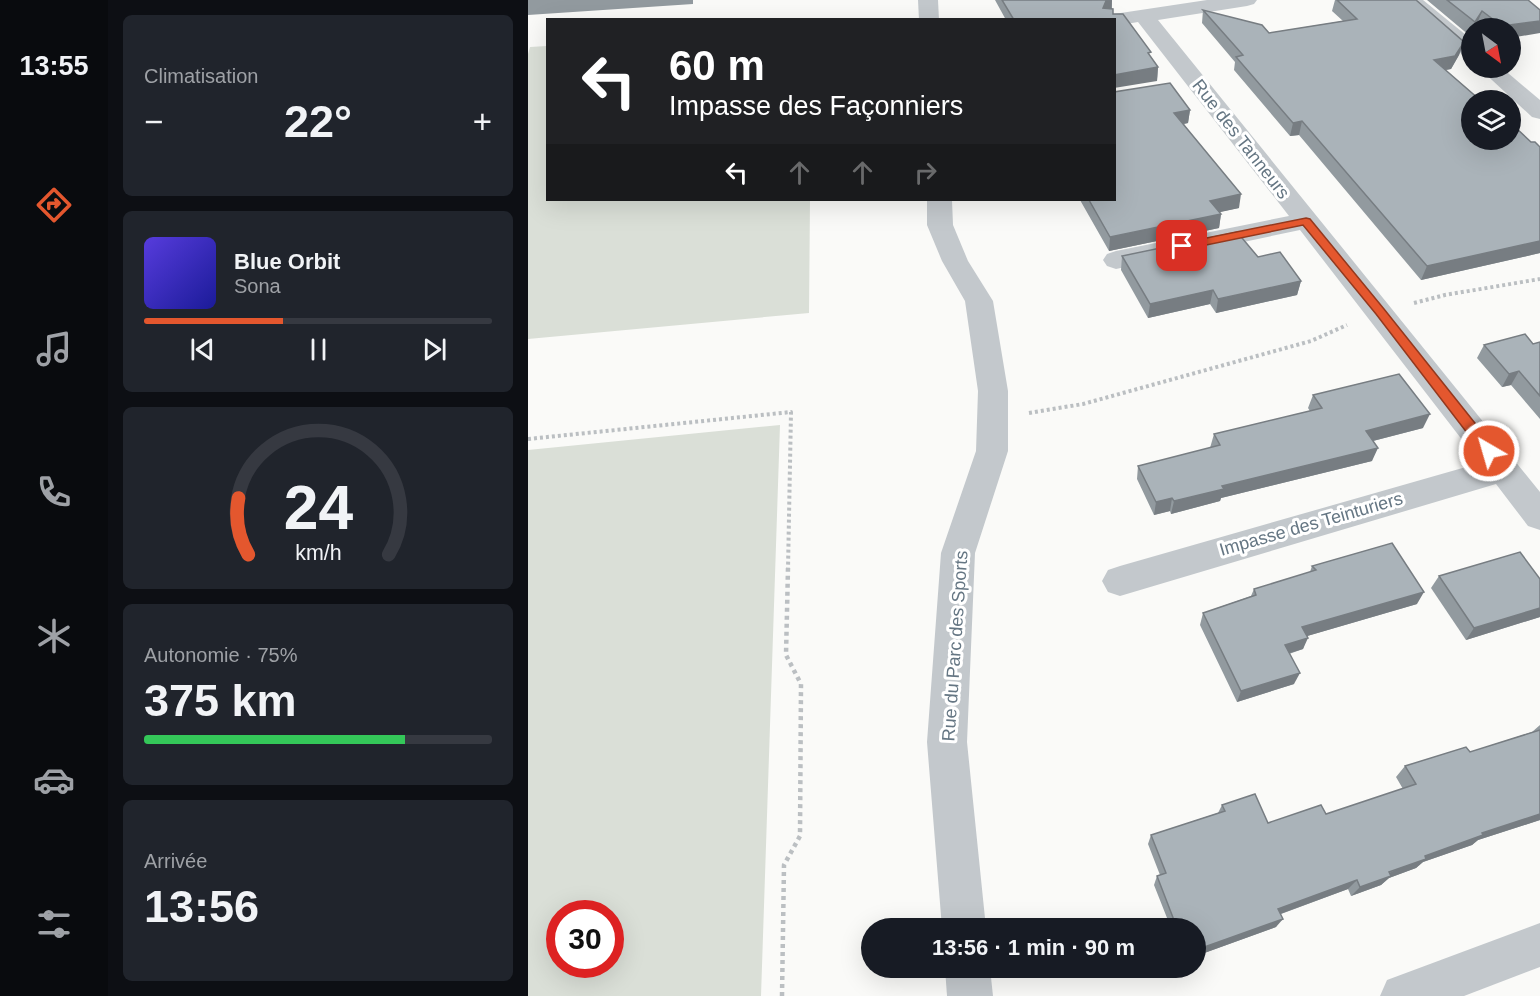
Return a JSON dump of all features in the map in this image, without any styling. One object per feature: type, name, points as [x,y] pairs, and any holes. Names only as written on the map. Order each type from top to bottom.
[{"type":"street","points":[[928,0],[929,18]]},
{"type":"street","points":[[1116,20],[1247,0]]},
{"type":"street","points":[[1410,0],[1461,41]]},
{"type":"street","name":"Rue des Tanneurs","points":[[1144,16],[1186,85],[1306,221],[1380,311],[1540,516]]},
{"type":"street","points":[[1501,78],[1540,112]]},
{"type":"street","name":"Rue du Parc des Sports","points":[[939,201],[940,225],[955,261],[979,301],[993,391],[992,451],[958,553],[957,565],[948,742],[963,918]]},
{"type":"street","points":[[1116,260],[1306,221]]},
{"type":"street","name":"Impasse des Teinturiers","points":[[1120,581],[1503,469]]},
{"type":"street","points":[[1403,996],[1540,945]]},
{"type":"street","points":[[969,978],[970,996]]},
{"type":"path","points":[[993,417],[1083,405],[1311,340],[1380,311],[1445,295],[1540,279]]},
{"type":"path","points":[[528,439],[791,412],[786,655],[801,684],[800,836],[784,865],[782,996]]},
{"type":"shaded area","points":[[546,46],[546,201],[810,201],[809,313],[528,339],[528,54],[530,47]]},
{"type":"shaded area","points":[[780,425],[761,996],[528,996],[528,450]]},
{"type":"building","points":[[1002,0],[1111,0],[1106,1],[1103,8],[1113,9],[1113,14],[1123,14],[1151,52],[1148,53],[1158,67],[1116,75],[1116,18],[1013,18]]},
{"type":"building","points":[[1337,0],[1416,0],[1461,39],[1461,47],[1455,56],[1434,60],[1468,90],[1461,90],[1461,150],[1521,150],[1521,133],[1540,147],[1540,241],[1427,266],[1302,121],[1293,123],[1236,57],[1243,55],[1203,10],[1262,25],[1269,33],[1357,19]]},
{"type":"building","points":[[1447,0],[1528,0],[1540,10],[1540,21],[1521,24],[1521,18],[1491,18],[1482,11],[1478,18],[1470,18]]},
{"type":"building","points":[[1170,83],[1190,110],[1174,113],[1241,194],[1210,201],[1221,214],[1110,237],[1090,201],[1116,201],[1116,92]]},
{"type":"building","points":[[1237,232],[1258,257],[1280,252],[1301,281],[1218,299],[1213,290],[1150,304],[1122,256]]},
{"type":"building","points":[[1525,334],[1533,344],[1540,342],[1540,396],[1519,371],[1509,374],[1484,345]]},
{"type":"building","points":[[1399,374],[1430,414],[1366,431],[1378,448],[1222,486],[1224,489],[1174,501],[1172,498],[1156,502],[1138,466],[1220,445],[1214,434],[1322,408],[1313,395]]},
{"type":"building","points":[[1392,543],[1424,592],[1302,627],[1308,638],[1285,645],[1300,673],[1241,691],[1203,613],[1256,595],[1254,589],[1316,570],[1312,566]]},
{"type":"building","points":[[1520,552],[1540,579],[1540,608],[1474,628],[1439,576]]},
{"type":"building","points":[[1540,730],[1540,814],[1482,833],[1483,835],[1425,856],[1426,859],[1389,872],[1391,876],[1360,887],[1357,880],[1278,909],[1283,919],[1206,946],[1206,918],[1173,918],[1157,876],[1166,873],[1151,835],[1225,811],[1222,805],[1255,794],[1268,823],[1321,805],[1326,814],[1416,784],[1405,766],[1466,747],[1470,752]]},
{"type":"route","points":[[1182,246],[1306,221],[1380,311],[1489,451]]}]
